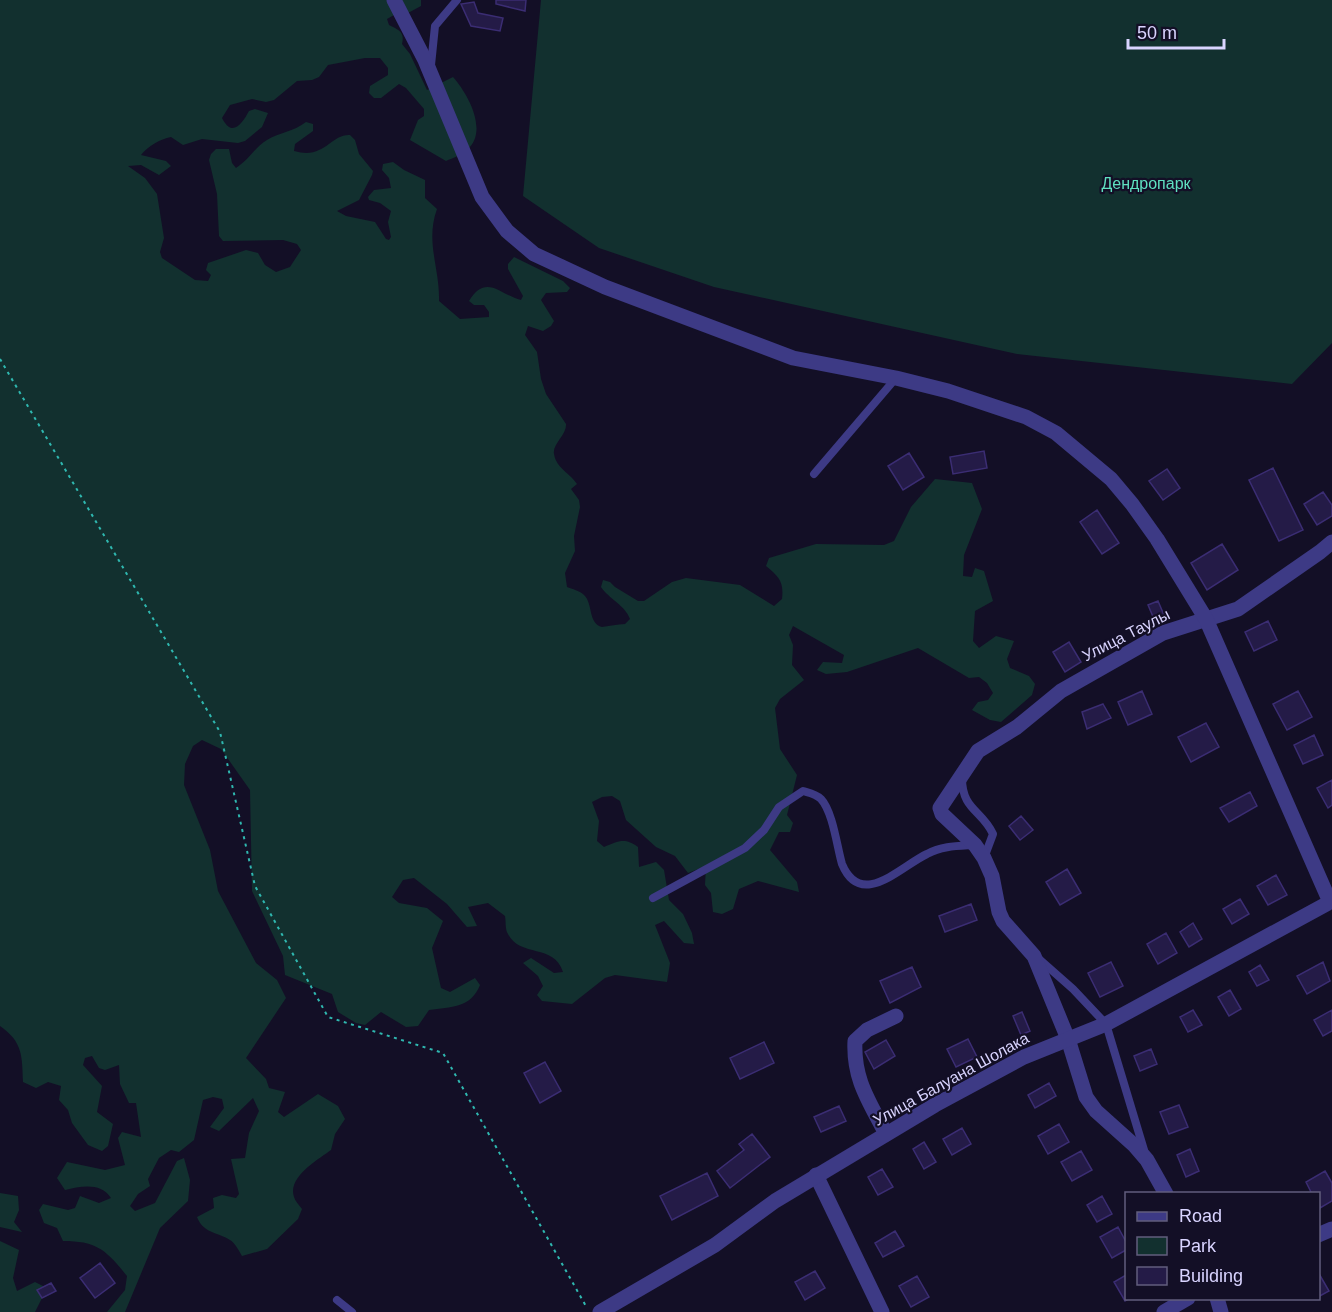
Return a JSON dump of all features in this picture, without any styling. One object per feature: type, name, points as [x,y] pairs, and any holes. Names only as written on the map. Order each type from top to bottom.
[{"type":"street","points":[[394,0],[430,71],[482,197],[507,231],[534,254],[605,287],[793,357],[896,378],[989,403],[1026,417],[1063,438],[1111,479],[1157,539],[1206,619],[1331,902]]},
{"type":"street","name":"Улица Таулы","points":[[975,845],[942,814],[940,808],[978,750],[1017,727],[1061,691],[1163,633],[1238,609],[1332,542]]},
{"type":"street","points":[[975,845],[992,876],[1003,921],[1034,956],[1068,1039],[1086,1097],[1096,1111],[1148,1160],[1165,1192]]},
{"type":"street","name":"Улица Балуана Шолака","points":[[600,1312],[715,1245],[775,1201],[935,1105],[1024,1057],[1106,1024],[1331,902]]},
{"type":"street","points":[[886,1134],[857,1074],[854,1060],[855,1041],[867,1030],[896,1016]]},
{"type":"street","points":[[816,1175],[882,1312]]},
{"type":"street","points":[[1163,1312],[1186,1300]]},
{"type":"lane","points":[[430,71],[435,26],[457,0]]},
{"type":"lane","points":[[814,474],[896,378]]},
{"type":"lane","points":[[959,781],[970,807],[989,825],[993,834],[984,858]]},
{"type":"lane","points":[[653,898],[745,848],[764,830],[779,807],[803,790],[823,801],[845,872],[857,883],[872,885],[926,854],[944,847],[975,845]]},
{"type":"lane","points":[[1034,956],[1073,989],[1106,1024],[1148,1160]]},
{"type":"lane","points":[[337,1300],[352,1312]]},
{"type":"path","points":[[0,359],[220,732],[255,886],[328,1017],[443,1053],[590,1312]]},
{"type":"green space","points":[[0,0],[421,0],[421,6],[408,13],[394,15],[387,19],[389,25],[402,34],[402,44],[410,54],[427,90],[453,77],[465,93],[476,123],[473,142],[467,150],[446,161],[410,140],[418,120],[424,116],[424,109],[406,88],[399,84],[381,98],[374,98],[369,93],[370,86],[388,75],[388,68],[380,58],[365,58],[328,65],[319,77],[297,81],[274,100],[266,102],[252,99],[230,105],[222,118],[229,127],[233,128],[240,124],[249,111],[255,109],[268,113],[262,127],[245,141],[238,143],[202,139],[183,145],[171,137],[154,143],[141,155],[166,161],[171,166],[159,175],[141,165],[128,166],[145,178],[157,194],[164,238],[160,252],[162,258],[195,280],[208,281],[211,275],[206,270],[208,263],[246,250],[258,253],[265,265],[276,272],[290,267],[301,250],[297,244],[283,240],[223,241],[219,236],[217,194],[209,160],[211,154],[216,149],[229,149],[232,163],[236,168],[267,140],[306,122],[313,124],[313,131],[295,144],[294,151],[304,153],[320,150],[337,138],[350,135],[355,140],[359,154],[373,171],[359,200],[337,211],[346,216],[375,222],[389,240],[391,237],[388,222],[391,211],[380,203],[369,200],[368,197],[374,190],[391,188],[389,178],[382,170],[383,164],[393,162],[425,180],[425,198],[437,209],[432,233],[439,301],[460,319],[489,317],[489,312],[484,305],[474,305],[469,301],[475,292],[482,288],[494,288],[521,300],[523,296],[508,269],[508,264],[514,257],[563,281],[570,288],[567,292],[546,293],[541,300],[554,321],[543,331],[528,326],[525,335],[537,352],[546,394],[566,424],[554,450],[555,459],[577,484],[571,489],[579,500],[580,507],[574,536],[575,551],[565,573],[567,587],[584,595],[598,625],[602,627],[625,624],[630,619],[628,614],[601,587],[603,580],[610,582],[638,601],[644,601],[672,582],[686,578],[740,585],[774,606],[782,599],[782,588],[777,577],[766,566],[769,558],[816,544],[884,545],[894,541],[911,507],[935,479],[972,483],[982,509],[964,555],[963,576],[972,577],[975,568],[984,571],[993,601],[975,611],[973,641],[979,648],[996,636],[1014,641],[1007,659],[1010,668],[1029,676],[1035,684],[1032,695],[1001,722],[990,720],[972,710],[978,702],[988,700],[993,693],[987,683],[979,677],[969,678],[918,648],[847,672],[826,674],[817,670],[823,662],[842,663],[844,655],[793,626],[789,635],[793,645],[792,665],[804,680],[780,699],[775,708],[780,749],[797,775],[787,815],[793,823],[790,832],[779,832],[770,850],[797,882],[799,892],[758,881],[739,889],[733,909],[722,914],[713,912],[711,893],[705,885],[706,866],[688,873],[675,856],[656,847],[626,820],[620,801],[612,796],[602,797],[592,802],[599,821],[597,841],[604,847],[621,841],[638,847],[639,867],[656,862],[664,870],[669,900],[683,914],[692,933],[694,944],[684,943],[664,921],[655,925],[670,963],[667,982],[615,975],[605,978],[572,1004],[542,1001],[537,995],[543,986],[538,976],[523,963],[531,958],[554,973],[563,972],[559,963],[552,957],[520,946],[513,941],[507,932],[505,916],[488,903],[468,907],[477,926],[467,927],[447,904],[414,878],[403,880],[392,897],[399,903],[427,908],[443,921],[432,948],[441,988],[450,992],[475,978],[480,985],[476,993],[466,1002],[452,1007],[429,1010],[418,1026],[406,1027],[381,1012],[365,1025],[356,1023],[338,1012],[332,994],[285,975],[283,956],[252,891],[250,790],[221,749],[202,740],[193,746],[185,764],[184,785],[210,850],[218,891],[256,963],[277,980],[286,998],[246,1058],[266,1079],[269,1088],[285,1092],[278,1112],[284,1117],[318,1094],[338,1106],[345,1119],[335,1134],[331,1150],[305,1169],[295,1182],[294,1197],[302,1209],[298,1219],[267,1249],[242,1256],[232,1241],[207,1229],[197,1217],[214,1208],[213,1198],[222,1195],[236,1198],[239,1194],[231,1159],[245,1158],[249,1133],[259,1111],[253,1098],[219,1131],[210,1127],[224,1108],[222,1099],[213,1097],[203,1100],[194,1140],[179,1152],[171,1150],[159,1158],[148,1179],[150,1186],[138,1194],[130,1206],[135,1211],[155,1203],[177,1161],[184,1158],[190,1180],[188,1201],[160,1228],[125,1312],[107,1312],[125,1290],[127,1276],[120,1267],[93,1245],[63,1241],[57,1228],[44,1223],[39,1210],[43,1204],[68,1210],[75,1208],[80,1196],[99,1203],[111,1198],[102,1189],[96,1187],[65,1190],[57,1178],[67,1162],[105,1170],[125,1165],[118,1138],[122,1132],[141,1137],[136,1103],[129,1103],[120,1084],[119,1065],[105,1070],[99,1068],[92,1056],[85,1058],[83,1065],[102,1086],[97,1112],[113,1124],[108,1146],[102,1151],[88,1145],[72,1123],[68,1110],[59,1100],[61,1086],[48,1082],[36,1088],[23,1082],[20,1050],[8,1032],[0,1026]]},
{"type":"green space","name":"Дендропарк","points":[[541,0],[1332,0],[1332,343],[1292,384],[1017,354],[714,287],[599,248],[523,196]]},
{"type":"green space","points":[[0,1193],[18,1196],[19,1210],[14,1222],[22,1232],[0,1227]]},
{"type":"green space","points":[[0,1241],[19,1250],[13,1278],[17,1291],[35,1282],[47,1288],[35,1312],[0,1312]]},
{"type":"building","points":[[496,0],[526,0],[525,11],[496,4]]},
{"type":"building","points":[[474,2],[478,13],[503,18],[500,31],[471,26],[461,4]]},
{"type":"building","points":[[984,451],[987,468],[953,474],[950,457]]},
{"type":"building","points":[[909,453],[924,477],[903,490],[888,466]]},
{"type":"building","points":[[1273,468],[1303,530],[1279,541],[1249,480]]},
{"type":"building","points":[[1167,469],[1180,488],[1163,500],[1149,481]]},
{"type":"building","points":[[1323,492],[1332,505],[1332,516],[1317,525],[1304,504]]},
{"type":"building","points":[[1097,510],[1119,543],[1102,554],[1080,522]]},
{"type":"building","points":[[1222,544],[1238,570],[1207,590],[1191,563]]},
{"type":"building","points":[[1158,601],[1164,615],[1154,619],[1148,605]]},
{"type":"building","points":[[1268,621],[1277,640],[1254,651],[1245,632]]},
{"type":"building","points":[[1069,642],[1081,662],[1065,672],[1053,652]]},
{"type":"building","points":[[1142,691],[1152,714],[1128,725],[1118,702]]},
{"type":"building","points":[[1298,691],[1312,717],[1287,730],[1273,704]]},
{"type":"building","points":[[1103,704],[1111,718],[1087,729],[1082,712]]},
{"type":"building","points":[[1206,723],[1219,747],[1191,762],[1178,737]]},
{"type":"building","points":[[1314,735],[1323,755],[1303,764],[1294,745]]},
{"type":"building","points":[[1332,780],[1332,805],[1328,808],[1317,788]]},
{"type":"building","points":[[1250,792],[1257,806],[1229,822],[1220,808]]},
{"type":"building","points":[[1021,816],[1033,830],[1020,840],[1009,826]]},
{"type":"building","points":[[1067,869],[1081,893],[1060,905],[1046,882]]},
{"type":"building","points":[[1276,875],[1287,895],[1268,905],[1257,886]]},
{"type":"building","points":[[1240,899],[1249,914],[1232,924],[1223,909]]},
{"type":"building","points":[[971,904],[977,920],[945,932],[939,916]]},
{"type":"building","points":[[1193,923],[1202,939],[1189,947],[1180,932]]},
{"type":"building","points":[[1166,933],[1177,953],[1158,964],[1147,944]]},
{"type":"building","points":[[1111,962],[1123,986],[1100,997],[1088,973]]},
{"type":"building","points":[[1323,962],[1330,981],[1307,994],[1297,976]]},
{"type":"building","points":[[1260,965],[1269,980],[1257,986],[1249,972]]},
{"type":"building","points":[[912,967],[921,987],[890,1003],[880,981]]},
{"type":"building","points":[[1230,990],[1241,1009],[1229,1016],[1218,997]]},
{"type":"building","points":[[1193,1010],[1202,1025],[1188,1032],[1180,1017]]},
{"type":"building","points":[[1332,1010],[1332,1031],[1323,1036],[1314,1020]]},
{"type":"building","points":[[1022,1012],[1030,1031],[1021,1035],[1013,1016]]},
{"type":"building","points":[[968,1039],[977,1057],[956,1067],[947,1049]]},
{"type":"building","points":[[886,1040],[895,1056],[874,1069],[865,1052]]},
{"type":"building","points":[[764,1042],[774,1063],[740,1079],[730,1058]]},
{"type":"building","points":[[1151,1049],[1157,1064],[1140,1071],[1134,1056]]},
{"type":"building","points":[[545,1062],[561,1091],[540,1103],[524,1073]]},
{"type":"building","points":[[1049,1083],[1056,1096],[1035,1108],[1028,1095]]},
{"type":"building","points":[[1179,1105],[1188,1127],[1169,1134],[1160,1112]]},
{"type":"building","points":[[839,1106],[846,1121],[821,1132],[814,1117]]},
{"type":"building","points":[[1059,1124],[1069,1142],[1048,1154],[1038,1136]]},
{"type":"building","points":[[962,1128],[971,1144],[952,1155],[943,1139]]},
{"type":"building","points":[[752,1134],[770,1157],[730,1188],[717,1171],[744,1150],[739,1144]]},
{"type":"building","points":[[924,1142],[936,1162],[924,1169],[913,1149]]},
{"type":"building","points":[[1190,1149],[1199,1171],[1186,1177],[1177,1155]]},
{"type":"building","points":[[1081,1151],[1092,1170],[1072,1181],[1061,1162]]},
{"type":"building","points":[[882,1169],[893,1187],[878,1195],[868,1177]]},
{"type":"building","points":[[1325,1171],[1332,1183],[1332,1201],[1320,1208],[1320,1192],[1311,1192],[1306,1182]]},
{"type":"building","points":[[707,1173],[718,1196],[672,1220],[660,1196]]},
{"type":"building","points":[[1102,1196],[1112,1214],[1097,1222],[1087,1205]]},
{"type":"building","points":[[1118,1227],[1125,1240],[1125,1251],[1112,1258],[1100,1237]]},
{"type":"building","points":[[895,1231],[904,1246],[883,1257],[875,1243]]},
{"type":"building","points":[[100,1263],[115,1283],[95,1298],[80,1278]]},
{"type":"building","points":[[815,1271],[825,1288],[805,1300],[795,1282]]},
{"type":"building","points":[[1320,1275],[1329,1291],[1320,1296]]},
{"type":"building","points":[[917,1276],[929,1297],[911,1307],[899,1286]]},
{"type":"building","points":[[1125,1276],[1127,1300],[1125,1301],[1114,1282]]},
{"type":"building","points":[[51,1283],[56,1291],[42,1298],[37,1290]]}]
